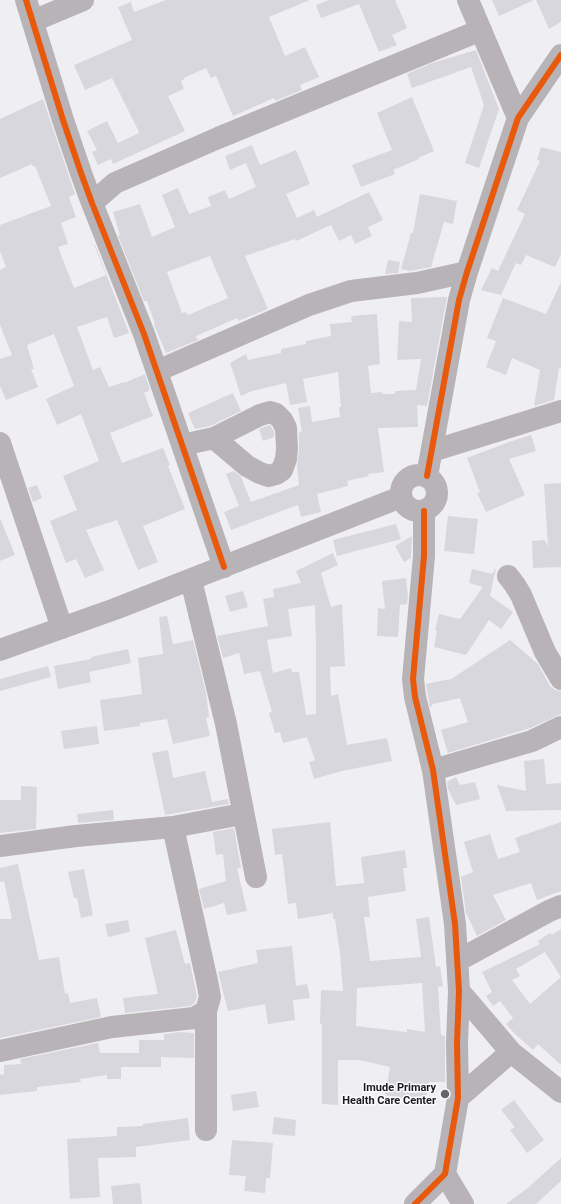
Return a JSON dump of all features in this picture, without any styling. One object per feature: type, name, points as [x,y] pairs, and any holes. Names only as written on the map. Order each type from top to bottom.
[{"type":"street","points":[[26,0],[81,173],[144,334],[224,567]]},
{"type":"street","points":[[33,21],[83,0]]},
{"type":"street","points":[[468,0],[518,118]]},
{"type":"street","points":[[92,202],[115,183],[218,138],[480,30]]},
{"type":"street","points":[[427,476],[460,300],[467,272],[518,118],[561,55]]},
{"type":"street","points":[[81,173],[115,183]]},
{"type":"street","points":[[157,371],[309,305],[351,291],[417,283],[467,272]]},
{"type":"street","points":[[432,451],[561,412]]},
{"type":"street","points":[[182,445],[214,438]]},
{"type":"street","points":[[0,443],[62,628]]},
{"type":"street","points":[[419,474],[427,476],[433,480],[437,487],[438,494],[435,502],[430,508],[424,511],[416,511],[409,508],[404,504],[401,497],[401,489],[404,481],[411,476],[419,474]]},
{"type":"street","points":[[0,650],[191,580],[401,497]]},
{"type":"street","points":[[415,1204],[445,1174],[458,1098],[457,1043],[459,991],[454,924],[433,770],[414,696],[413,679],[424,556],[424,511]]},
{"type":"street","points":[[508,576],[521,595],[545,652],[557,674],[561,678]]},
{"type":"street","points":[[191,580],[226,724],[242,814],[256,878]]},
{"type":"street","points":[[433,770],[532,741],[561,727]]},
{"type":"street","points":[[0,846],[76,836],[173,826],[242,814]]},
{"type":"street","points":[[173,826],[210,997],[206,1011],[206,1130]]},
{"type":"street","points":[[457,961],[561,906]]},
{"type":"street","points":[[459,991],[511,1052],[561,1092]]},
{"type":"street","points":[[0,1051],[112,1027],[194,1018],[206,1011]]},
{"type":"street","points":[[458,1098],[511,1052]]},
{"type":"street","points":[[445,1174],[463,1204]]},
{"type":"building","points":[[166,0],[310,0],[269,17],[285,56],[305,47],[319,77],[300,85],[302,90],[275,101],[274,98],[233,116],[216,76],[211,78],[206,68],[184,78],[181,81],[184,89],[168,96],[185,131],[113,164],[111,159],[98,165],[92,152],[97,150],[87,131],[107,121],[118,143],[139,133],[112,78],[85,90],[74,65],[132,40],[118,7],[131,2],[134,12]]},
{"type":"building","points":[[329,0],[395,0],[407,28],[392,35],[397,45],[379,52],[359,4],[321,18],[316,5]]},
{"type":"building","points":[[492,0],[534,0],[499,16]]},
{"type":"building","points":[[536,0],[561,0],[561,22],[549,29]]},
{"type":"building","points":[[476,50],[499,109],[479,168],[465,163],[484,105],[471,67],[412,88],[407,74],[432,63]]},
{"type":"building","points":[[412,97],[434,151],[393,170],[395,174],[361,187],[352,165],[392,150],[377,113]]},
{"type":"building","points":[[43,99],[75,194],[69,197],[76,217],[61,223],[68,244],[58,247],[74,288],[106,275],[95,245],[129,333],[114,338],[107,317],[77,327],[93,370],[100,367],[109,387],[124,383],[145,374],[150,390],[144,393],[153,416],[110,433],[122,463],[163,448],[170,465],[168,466],[185,509],[143,526],[158,562],[138,570],[117,520],[86,530],[104,570],[85,578],[76,559],[66,563],[50,521],[77,510],[63,476],[99,461],[81,414],[57,425],[46,399],[74,386],[54,334],[27,345],[34,369],[31,369],[38,387],[6,400],[0,386],[0,359],[12,355],[0,325],[0,270],[6,267],[0,251],[0,225],[51,206],[35,166],[33,167],[32,164],[0,178],[0,119]]},
{"type":"building","points":[[252,145],[260,165],[296,150],[310,184],[286,194],[297,218],[314,210],[317,217],[369,192],[383,220],[368,227],[372,236],[355,244],[351,235],[339,241],[331,225],[296,241],[295,239],[245,256],[268,309],[238,321],[237,318],[196,336],[198,340],[166,353],[154,325],[155,324],[147,301],[144,301],[118,236],[120,235],[113,212],[140,204],[152,237],[175,227],[162,195],[178,188],[189,214],[211,206],[208,197],[225,190],[229,199],[256,187],[246,163],[230,170],[225,156]],"holes":[[[210,256],[228,298],[188,315],[186,312],[182,313],[167,272]]]},
{"type":"building","points":[[541,147],[561,152],[561,254],[555,267],[526,255],[521,265],[516,263],[501,295],[481,290],[492,268],[498,271],[525,214],[517,210],[540,161],[537,160]]},
{"type":"building","points":[[420,194],[457,201],[453,224],[444,222],[431,267],[410,271],[401,269],[411,233],[413,233]]},
{"type":"building","points":[[388,260],[400,262],[398,273],[385,274]]},
{"type":"building","points":[[561,282],[561,369],[559,368],[554,400],[534,406],[540,370],[512,358],[506,375],[486,367],[496,341],[487,338],[503,298],[546,314]]},
{"type":"building","points":[[447,297],[427,406],[417,405],[418,427],[378,428],[384,472],[368,474],[369,476],[347,481],[348,486],[317,494],[321,512],[301,517],[298,505],[231,530],[224,512],[239,506],[226,474],[234,471],[241,477],[251,502],[299,485],[297,466],[299,432],[302,432],[298,408],[310,406],[312,422],[340,417],[339,407],[341,407],[338,372],[303,379],[307,402],[290,405],[286,383],[252,391],[241,396],[230,363],[246,354],[248,360],[281,353],[281,349],[306,344],[306,341],[331,336],[330,324],[352,322],[351,316],[377,314],[380,364],[368,366],[371,393],[382,392],[382,394],[395,394],[395,391],[416,390],[421,359],[397,360],[399,321],[412,322],[411,298]]},
{"type":"building","points":[[233,393],[241,411],[210,426],[195,429],[188,413]]},
{"type":"building","points":[[270,425],[274,431],[274,437],[263,441],[259,429]]},
{"type":"building","points":[[531,435],[536,451],[509,459],[525,495],[486,512],[477,493],[480,492],[467,458]]},
{"type":"building","points":[[561,483],[561,567],[533,568],[532,541],[545,540],[548,547],[544,484]]},
{"type":"building","points":[[37,485],[42,498],[33,502],[28,488]]},
{"type":"building","points":[[448,516],[478,519],[474,554],[444,551]]},
{"type":"building","points":[[0,518],[15,555],[0,561]]},
{"type":"building","points":[[396,524],[401,539],[337,556],[333,540]]},
{"type":"building","points":[[412,536],[411,558],[404,562],[395,546]]},
{"type":"building","points":[[333,553],[338,565],[321,573],[331,607],[342,604],[345,666],[330,667],[331,696],[338,694],[347,745],[387,738],[392,761],[342,771],[314,779],[309,762],[315,760],[307,737],[283,743],[280,732],[275,733],[269,713],[272,712],[260,671],[244,674],[239,653],[223,658],[217,636],[268,626],[263,599],[274,597],[273,589],[301,583],[296,571]],"holes":[[[315,605],[316,714],[306,715],[299,672],[292,672],[291,668],[273,673],[267,640],[292,636],[288,609]]]},
{"type":"building","points":[[496,568],[490,596],[513,612],[501,629],[489,620],[466,655],[434,647],[437,631],[435,630],[439,614],[460,619],[483,587],[469,583],[472,569],[492,574]]},
{"type":"building","points":[[406,578],[408,596],[407,604],[400,605],[398,637],[377,636],[378,608],[385,609],[382,581]]},
{"type":"building","points":[[243,591],[248,607],[230,612],[225,596]]},
{"type":"building","points":[[167,616],[173,644],[193,640],[206,693],[209,717],[206,718],[210,736],[173,744],[167,719],[140,723],[140,726],[104,731],[100,700],[142,694],[138,658],[163,654],[159,617]]},
{"type":"building","points":[[510,640],[538,664],[550,686],[555,690],[561,691],[561,714],[528,729],[448,753],[441,730],[468,722],[460,698],[433,704],[430,708],[426,684],[450,679],[447,682]]},
{"type":"building","points":[[128,649],[131,663],[89,672],[91,682],[58,689],[54,666],[91,659],[91,657]]},
{"type":"building","points":[[48,666],[51,677],[0,691],[0,679]]},
{"type":"building","points":[[97,726],[99,744],[64,749],[61,731]]},
{"type":"building","points":[[168,750],[173,778],[205,771],[212,802],[228,799],[229,804],[165,815],[152,753]]},
{"type":"building","points":[[544,759],[546,784],[561,783],[561,810],[506,811],[497,785],[526,791],[524,761]]},
{"type":"building","points":[[456,777],[460,785],[475,782],[480,799],[456,805],[448,789],[447,782]]},
{"type":"building","points":[[21,786],[37,787],[36,829],[0,833],[0,800],[21,800]]},
{"type":"building","points":[[113,810],[114,820],[78,823],[77,814]]},
{"type":"building","points":[[330,822],[336,886],[364,883],[361,857],[405,850],[407,868],[403,868],[406,891],[368,897],[370,917],[364,917],[370,961],[421,957],[416,919],[429,917],[436,967],[440,966],[443,986],[438,987],[441,1035],[445,1036],[445,1082],[429,1082],[425,1102],[385,1095],[390,1067],[359,1060],[338,1060],[338,1105],[322,1104],[322,1024],[320,1024],[321,990],[343,991],[335,919],[333,919],[333,913],[298,919],[296,903],[288,904],[282,854],[275,855],[272,829]],"holes":[[[422,983],[425,1032],[407,1029],[407,1032],[356,1026],[357,988]]]},
{"type":"building","points":[[561,822],[561,891],[537,900],[531,883],[493,895],[506,920],[477,936],[466,913],[461,877],[473,872],[464,842],[490,834],[498,859],[520,852],[515,838]]},
{"type":"building","points":[[234,828],[241,868],[237,868],[247,911],[227,915],[224,903],[204,909],[199,889],[226,881],[223,854],[216,855],[213,832]]},
{"type":"building","points":[[18,864],[39,960],[59,957],[65,994],[68,993],[70,1003],[97,998],[101,1017],[0,1038],[0,919],[12,919],[4,881],[0,882],[0,868]]},
{"type":"building","points":[[84,869],[93,915],[81,918],[77,898],[74,898],[68,872]]},
{"type":"building","points":[[128,920],[130,932],[108,937],[105,924]]},
{"type":"building","points":[[561,929],[561,977],[561,1065],[538,1044],[533,1050],[506,1024],[513,1018],[500,1001],[493,1006],[486,996],[492,992],[482,972],[540,944],[538,941],[550,933],[552,935]],"holes":[[[545,952],[561,977],[530,1004],[512,980],[520,976],[516,969]]]},
{"type":"building","points":[[176,930],[185,964],[190,963],[197,996],[195,1003],[190,1006],[125,1013],[123,998],[158,994],[145,938]]},
{"type":"building","points":[[292,946],[296,986],[307,984],[310,998],[293,1000],[295,1020],[268,1024],[265,1004],[228,1011],[218,972],[258,963],[256,950]]},
{"type":"building","points":[[181,1032],[194,1033],[194,1058],[161,1057],[161,1067],[121,1067],[121,1079],[107,1079],[107,1075],[80,1079],[81,1082],[37,1087],[37,1091],[0,1095],[0,1075],[4,1074],[4,1065],[21,1064],[20,1059],[98,1043],[100,1053],[139,1053],[139,1040],[164,1040],[164,1034]]},
{"type":"building","points":[[256,1091],[259,1107],[233,1111],[231,1095]]},
{"type":"building","points":[[514,1100],[544,1140],[527,1153],[510,1130],[515,1127],[501,1110]]},
{"type":"building","points":[[274,1117],[296,1120],[295,1136],[272,1134]]},
{"type":"building","points":[[188,1118],[190,1140],[136,1147],[136,1157],[98,1158],[100,1197],[70,1199],[67,1139],[117,1136],[117,1127],[143,1126],[143,1124]]},
{"type":"building","points":[[232,1140],[273,1143],[270,1178],[266,1178],[265,1193],[244,1191],[246,1176],[229,1175]]},
{"type":"building","points":[[561,1158],[561,1181],[536,1204],[506,1204],[529,1187]]},
{"type":"building","points":[[140,1183],[142,1204],[113,1204],[111,1186]]},
{"type":"cycle path","points":[[26,0],[81,173],[144,334],[224,567]]},
{"type":"cycle path","points":[[427,476],[459,300],[467,272],[518,118],[561,55]]},
{"type":"cycle path","points":[[415,1204],[445,1174],[458,1098],[457,1043],[459,991],[455,924],[433,770],[415,697],[413,679],[424,556],[424,511]]},
{"type":"place","name":"Imude Primary Health Care Center","points":[[445,1094]]}]
